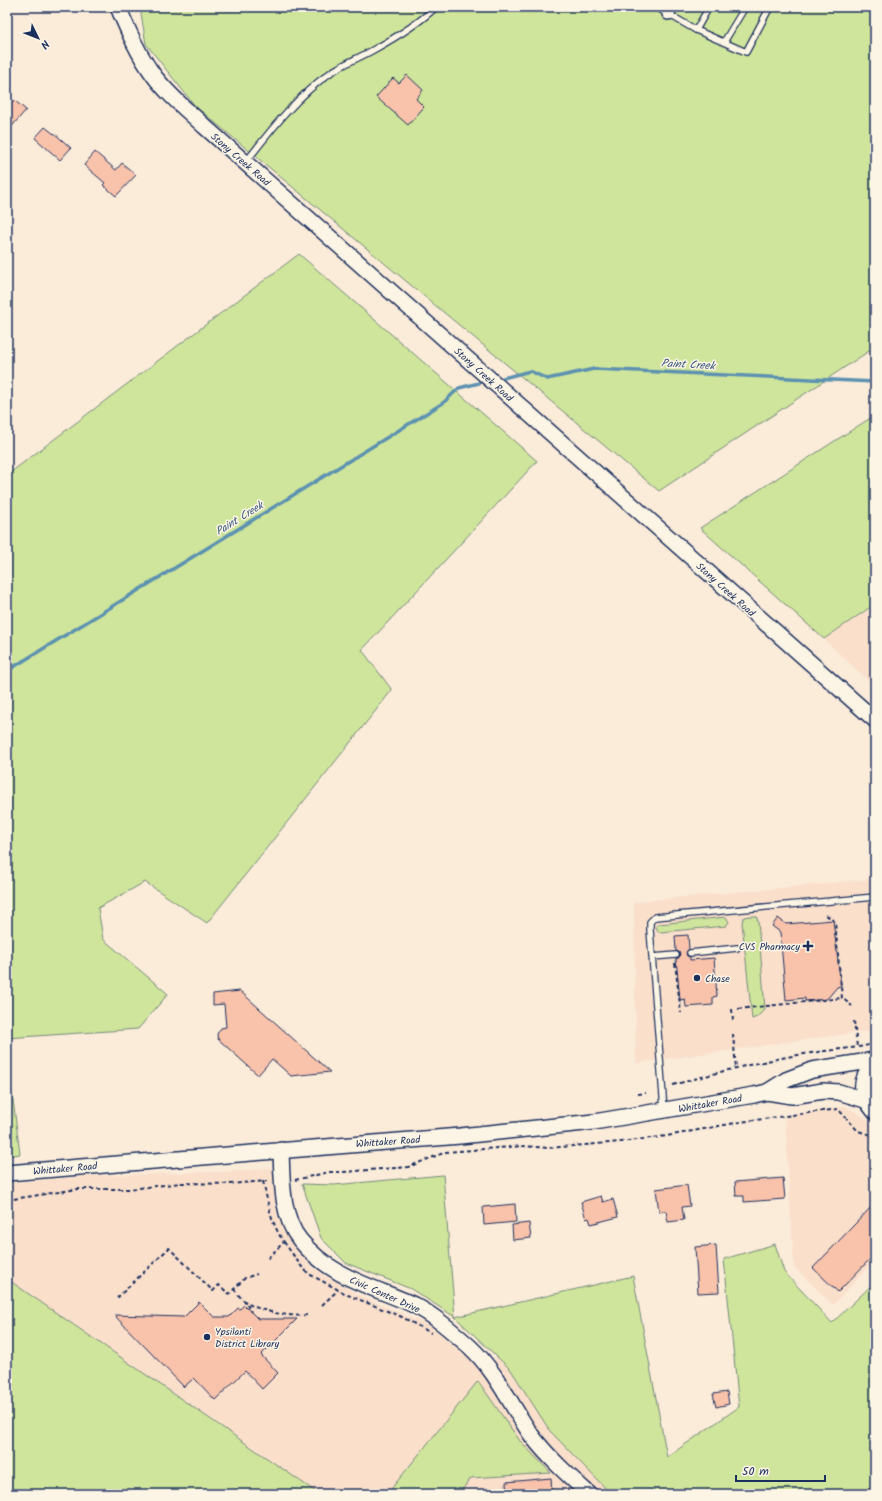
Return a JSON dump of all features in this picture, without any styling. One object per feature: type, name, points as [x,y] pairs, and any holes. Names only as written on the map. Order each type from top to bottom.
[{"type":"main road","name":"Stony Creek Road","points":[[118,7],[134,45],[152,74],[171,94],[875,720]]},
{"type":"main road","name":"Whittaker Road","points":[[767,1092],[786,1080],[812,1070],[875,1061]]},
{"type":"main road","points":[[875,1061],[866,1071],[863,1082],[863,1094],[865,1100],[875,1112]]},
{"type":"main road","name":"Whittaker Road","points":[[7,1173],[460,1136],[594,1122],[767,1092],[792,1096],[823,1091],[839,1092],[865,1100]]},
{"type":"main road","name":"Civic Center Drive","points":[[281,1150],[283,1190],[286,1208],[299,1239],[316,1256],[339,1273],[415,1306],[432,1316],[471,1347],[494,1373],[532,1436],[563,1470],[589,1494]]},
{"type":"lane","points":[[246,162],[282,117],[304,94],[330,73],[373,51],[427,16],[436,7]]},
{"type":"lane","points":[[656,7],[670,10],[696,30],[746,52],[770,7]]},
{"type":"lane","points":[[696,30],[709,7]]},
{"type":"lane","points":[[724,42],[745,7]]},
{"type":"lane","points":[[664,1111],[650,922],[655,917],[875,897]]},
{"type":"lane","points":[[690,953],[737,948]]},
{"type":"lane","points":[[652,958],[676,955]]},
{"type":"path","points":[[826,914],[835,922],[842,998]]},
{"type":"path","points":[[675,962],[681,1013]]},
{"type":"path","points":[[738,1009],[842,998],[852,1006]]},
{"type":"path","points":[[732,1009],[733,1020]]},
{"type":"path","points":[[854,1020],[857,1047]]},
{"type":"path","points":[[733,1034],[736,1069]]},
{"type":"path","points":[[673,1085],[809,1053],[857,1047],[875,1042]]},
{"type":"path","points":[[638,1094],[646,1093]]},
{"type":"path","points":[[294,1180],[329,1172],[408,1167],[446,1152],[523,1146],[548,1148],[621,1142],[667,1136],[740,1122],[838,1110],[858,1131],[875,1136]]},
{"type":"path","points":[[263,1181],[277,1233],[284,1242],[266,1260]]},
{"type":"path","points":[[7,1200],[78,1189],[130,1189],[181,1183],[229,1184],[268,1181]]},
{"type":"path","points":[[117,1298],[169,1248],[213,1291],[219,1285],[229,1294],[245,1278],[256,1274]]},
{"type":"path","points":[[294,1256],[309,1274],[338,1290],[402,1317],[426,1330]]},
{"type":"path","points":[[234,1290],[246,1302],[251,1312]]},
{"type":"path","points":[[322,1305],[338,1290]]},
{"type":"path","points":[[246,1302],[277,1313],[300,1316],[307,1315]]},
{"type":"shaded area","points":[[875,604],[875,687],[824,639]]},
{"type":"shaded area","points":[[875,879],[875,1022],[868,1031],[636,1063],[634,902]]},
{"type":"shaded area","points":[[845,1106],[875,1124],[875,1260],[833,1305],[794,1267],[785,1116]]},
{"type":"shaded area","points":[[272,1168],[284,1231],[313,1268],[359,1295],[430,1326],[462,1351],[485,1372],[497,1357],[643,1494],[319,1494],[10,1281],[7,1183],[91,1176],[242,1171]]},
{"type":"green space","points":[[140,7],[875,7],[875,347],[659,491],[195,106],[146,44]]},
{"type":"green space","points":[[299,254],[537,461],[362,650],[392,690],[207,923],[145,882],[98,908],[103,939],[168,994],[138,1029],[7,1038],[7,475]]},
{"type":"green space","points":[[875,415],[875,604],[824,639],[700,528]]},
{"type":"green space","points":[[756,916],[758,921],[765,1009],[757,1017],[752,1019],[742,922],[744,917]]},
{"type":"green space","points":[[726,917],[729,922],[726,926],[658,932],[656,926],[659,924]]},
{"type":"green space","points":[[7,1053],[20,1154],[7,1156]]},
{"type":"green space","points":[[443,1175],[455,1317],[411,1289],[346,1263],[321,1238],[302,1184],[334,1185]]},
{"type":"green space","points":[[775,1244],[784,1272],[832,1323],[875,1282],[875,1494],[611,1494],[550,1431],[511,1370],[455,1317],[633,1276],[667,1457],[739,1407],[724,1259]]},
{"type":"green space","points":[[10,1281],[319,1494],[7,1494],[7,1285]]},
{"type":"green space","points":[[478,1381],[520,1441],[551,1473],[471,1478],[459,1494],[387,1494]]},
{"type":"building","points":[[407,75],[423,90],[416,99],[424,107],[408,125],[376,97],[393,78],[399,83]]},
{"type":"building","points":[[14,100],[26,110],[7,132],[7,109]]},
{"type":"building","points":[[45,127],[71,148],[60,160],[35,138]]},
{"type":"building","points":[[95,152],[116,170],[122,163],[136,175],[116,196],[103,185],[105,183],[84,165]]},
{"type":"building","name":"CVS Pharmacy","points":[[778,918],[786,924],[833,920],[841,986],[837,987],[827,999],[805,1001],[805,998],[786,1000],[780,932],[772,926]]},
{"type":"building","name":"Chase","points":[[688,935],[689,949],[686,953],[687,956],[690,957],[690,960],[714,958],[717,996],[713,997],[713,1005],[686,1007],[685,999],[680,1000],[676,959],[680,955],[679,952],[676,951],[675,936]]},
{"type":"building","points":[[240,991],[330,1072],[291,1076],[272,1059],[258,1075],[218,1039],[218,1032],[221,1028],[226,1027],[224,1004],[213,1005],[213,994]]},
{"type":"building","points":[[783,1178],[785,1199],[744,1202],[744,1196],[736,1196],[735,1182]]},
{"type":"building","points":[[687,1185],[690,1206],[682,1207],[684,1220],[668,1222],[666,1211],[659,1212],[656,1189]]},
{"type":"building","points":[[601,1196],[603,1202],[613,1199],[618,1217],[591,1224],[589,1218],[586,1219],[581,1202]]},
{"type":"building","points":[[875,1203],[875,1254],[838,1292],[813,1268]]},
{"type":"building","points":[[515,1204],[516,1222],[484,1225],[483,1207]]},
{"type":"building","points":[[529,1223],[531,1238],[513,1240],[512,1225]]},
{"type":"building","points":[[716,1245],[719,1292],[698,1293],[695,1247]]},
{"type":"building","name":"Ypsilanti District Library","points":[[199,1302],[214,1317],[229,1317],[238,1308],[240,1309],[244,1305],[258,1319],[297,1319],[261,1355],[278,1373],[262,1389],[245,1371],[215,1400],[194,1378],[184,1387],[114,1315],[184,1317]]},
{"type":"building","points":[[727,1392],[729,1404],[716,1407],[713,1394]]},
{"type":"building","points":[[551,1478],[552,1494],[507,1494],[506,1482]]},
{"type":"waterway","name":"Paint Creek","points":[[503,378],[530,371],[547,379],[594,369],[875,382]]},
{"type":"waterway","name":"Paint Creek","points":[[7,671],[443,403],[459,388],[479,383]]},
{"type":"place","name":"CVS Pharmacy","points":[[808,946]]},
{"type":"place","name":"Chase","points":[[697,978]]},
{"type":"place","name":"Ypsilanti District Library","points":[[207,1337]]}]
